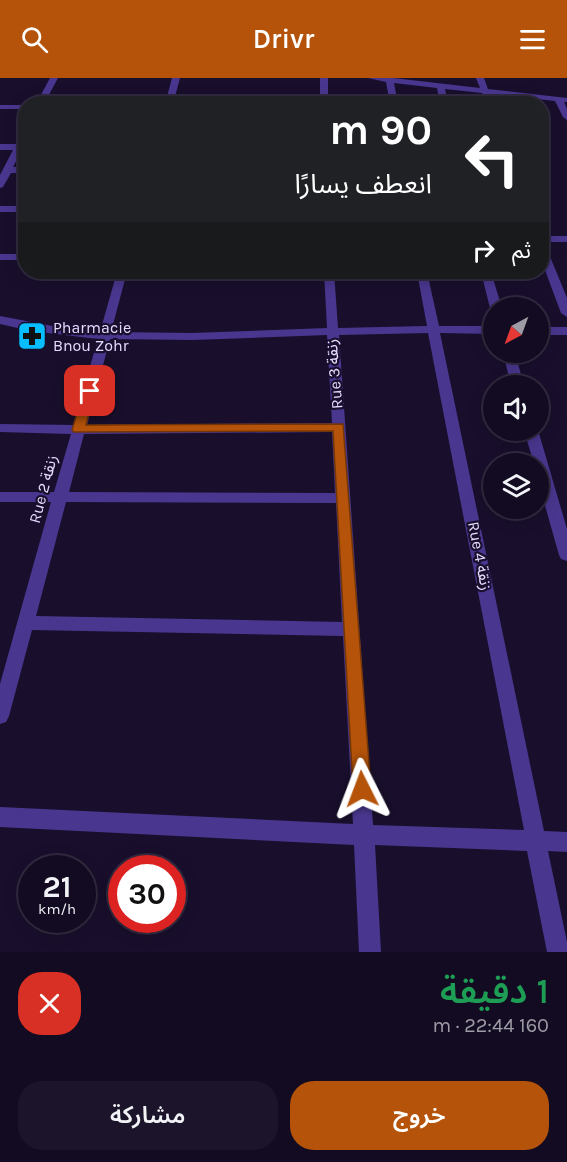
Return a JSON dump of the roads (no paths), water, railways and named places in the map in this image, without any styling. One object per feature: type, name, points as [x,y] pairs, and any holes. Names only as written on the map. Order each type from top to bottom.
[{"type":"street","points":[[44,96],[54,78]]},
{"type":"street","points":[[171,96],[176,78]]},
{"type":"street","points":[[324,78],[324,96]]},
{"type":"street","points":[[372,78],[536,96]]},
{"type":"street","points":[[480,78],[487,96]]},
{"type":"street","points":[[390,80],[393,96]]},
{"type":"street","points":[[440,85],[442,96]]},
{"type":"street","points":[[562,99],[567,117]]},
{"type":"street","points":[[0,107],[18,107]]},
{"type":"street","points":[[0,147],[18,147],[0,185]]},
{"type":"street","points":[[7,170],[18,170]]},
{"type":"street","points":[[0,208],[18,208]]},
{"type":"street","points":[[549,239],[567,239]]},
{"type":"street","points":[[0,257],[18,257]]},
{"type":"street","points":[[549,267],[567,313]]},
{"type":"street","name":"Rue 2 زنقة","points":[[0,716],[120,279]]},
{"type":"street","name":"Rue 3 زنقة","points":[[329,279],[370,952]]},
{"type":"street","name":"Rue 4 زنقة","points":[[423,279],[558,952]]},
{"type":"street","points":[[488,279],[493,297]]},
{"type":"street","points":[[0,320],[43,328],[106,334],[192,336],[434,329],[483,330]]},
{"type":"street","points":[[549,331],[567,331]]},
{"type":"street","points":[[0,428],[78,430],[339,427]]},
{"type":"street","points":[[534,441],[567,555]]},
{"type":"street","points":[[0,497],[344,498]]},
{"type":"street","points":[[26,623],[352,629]]},
{"type":"street","points":[[0,817],[364,835],[567,842]]},
{"type":"place","name":"Pharmacie Bnou Zohr","points":[[32,336]]}]
